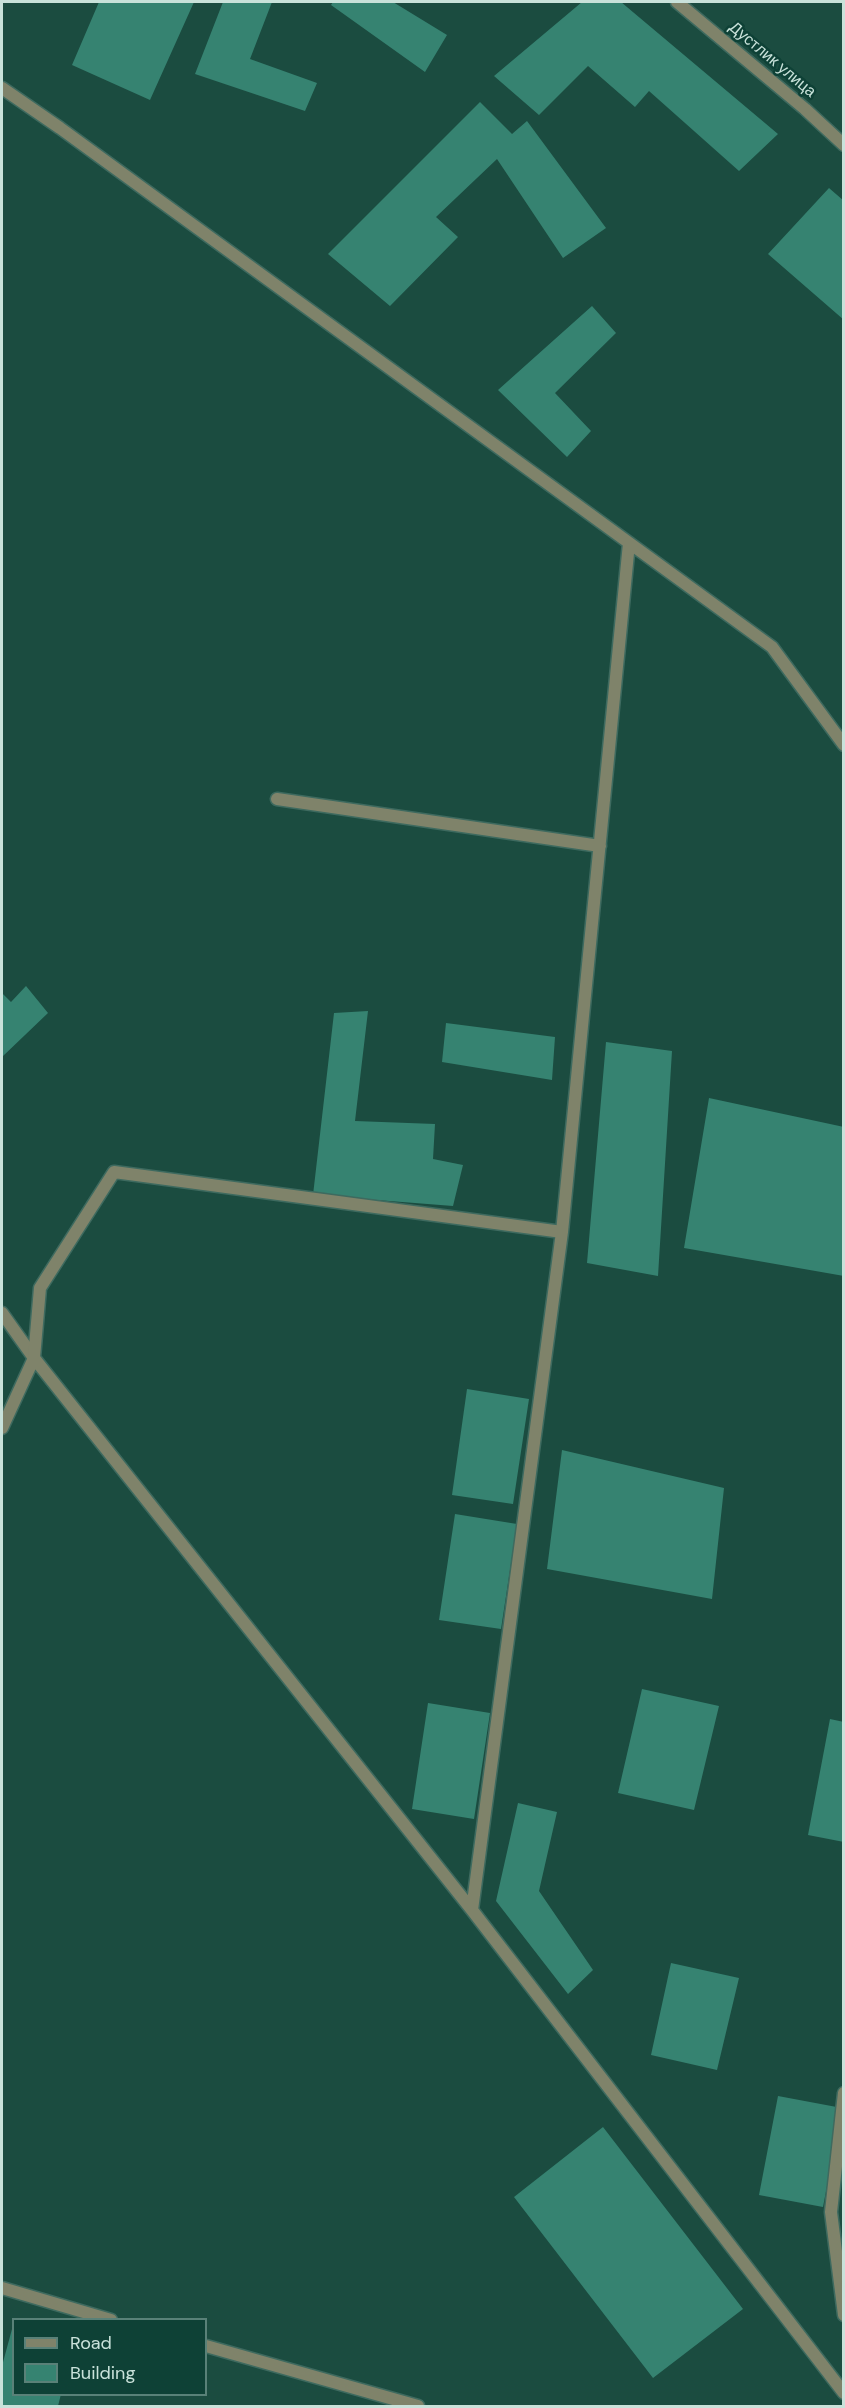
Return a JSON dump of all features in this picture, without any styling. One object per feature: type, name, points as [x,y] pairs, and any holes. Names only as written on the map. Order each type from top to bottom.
[{"type":"street","name":"Дустлик улица","points":[[677,2],[805,109],[843,145]]},
{"type":"street","points":[[2,88],[772,647],[843,745]]},
{"type":"street","points":[[472,1910],[562,1232],[629,543]]},
{"type":"street","points":[[277,800],[600,846]]},
{"type":"street","points":[[2,1428],[34,1358],[40,1288],[114,1172],[562,1232]]},
{"type":"street","points":[[2,1313],[34,1358],[472,1910],[843,2393]]},
{"type":"street","points":[[843,2093],[831,2212],[843,2315]]},
{"type":"street","points":[[2,2288],[107,2318]]},
{"type":"street","points":[[207,2346],[418,2406]]},
{"type":"building","points":[[99,2],[194,2],[150,100],[72,65]]},
{"type":"building","points":[[223,2],[272,2],[250,59],[317,83],[305,111],[195,74]]},
{"type":"building","points":[[333,2],[393,2],[447,35],[425,72],[331,5]]},
{"type":"building","points":[[582,2],[621,2],[778,134],[739,171],[649,91],[635,107],[588,66],[539,115],[494,76]]},
{"type":"building","points":[[480,102],[512,134],[527,121],[606,228],[563,258],[497,159],[436,217],[458,237],[390,306],[328,254]]},
{"type":"building","points":[[829,188],[844,201],[844,320],[768,254]]},
{"type":"building","points":[[592,306],[616,333],[555,393],[591,431],[567,457],[498,390]]},
{"type":"building","points":[[26,986],[48,1013],[2,1057],[2,993],[11,1002]]},
{"type":"building","points":[[368,1011],[355,1121],[435,1124],[433,1159],[463,1165],[453,1206],[313,1195],[334,1013]]},
{"type":"building","points":[[446,1023],[555,1037],[552,1080],[442,1062]]},
{"type":"building","points":[[606,1042],[672,1051],[658,1276],[587,1263]]},
{"type":"building","points":[[709,1098],[844,1127],[844,1276],[684,1248]]},
{"type":"building","points":[[467,1389],[529,1399],[513,1504],[452,1495]]},
{"type":"building","points":[[562,1450],[724,1488],[712,1599],[547,1569]]},
{"type":"building","points":[[455,1514],[517,1524],[501,1629],[439,1620]]},
{"type":"building","points":[[642,1689],[719,1706],[694,1810],[618,1793]]},
{"type":"building","points":[[428,1703],[490,1713],[474,1819],[412,1809]]},
{"type":"building","points":[[830,1719],[844,1722],[844,1842],[808,1835]]},
{"type":"building","points":[[518,1803],[557,1812],[539,1891],[593,1970],[568,1994],[496,1901]]},
{"type":"building","points":[[671,1963],[739,1978],[717,2070],[651,2055]]},
{"type":"building","points":[[778,2096],[842,2108],[823,2207],[759,2195]]},
{"type":"building","points":[[603,2127],[743,2309],[653,2378],[514,2197]]},
{"type":"building","points":[[12,2329],[12,2396],[60,2396],[58,2406],[2,2406],[2,2366]]}]
